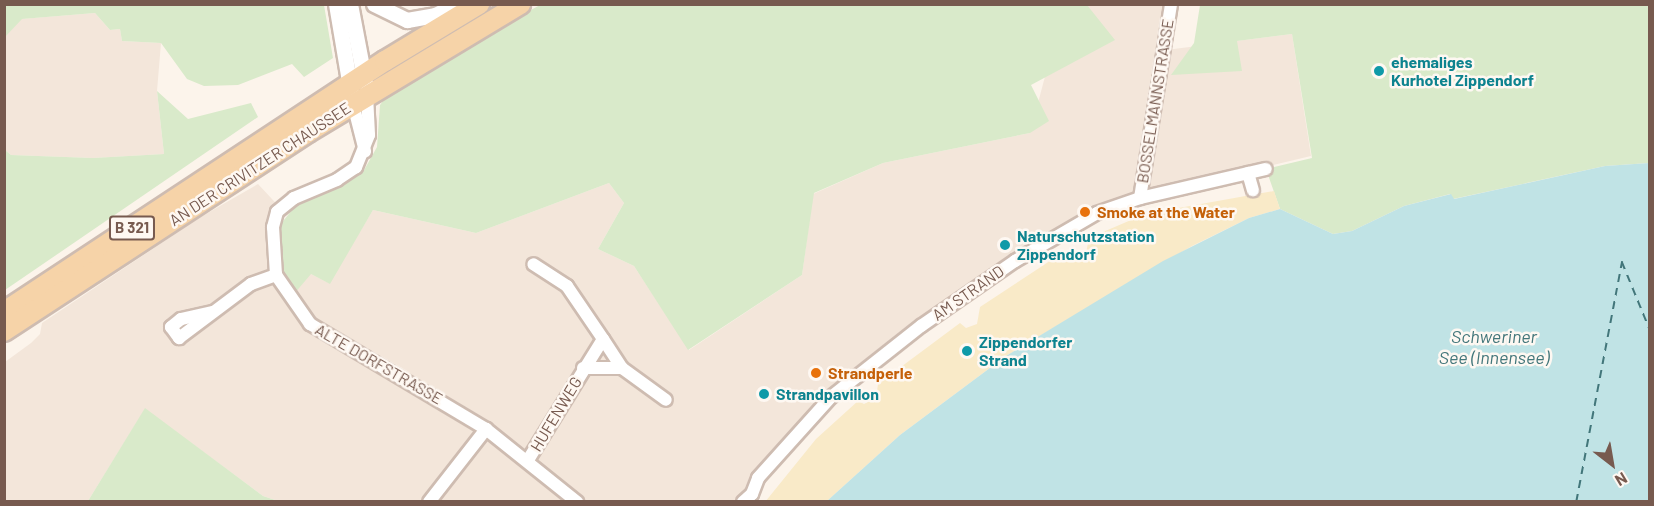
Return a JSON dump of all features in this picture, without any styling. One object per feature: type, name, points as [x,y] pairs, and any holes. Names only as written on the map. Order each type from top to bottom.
[{"type":"main road","name":"AN DER CRIVITZER CHAUSSEE","points":[[4,331],[358,90],[479,4]]},
{"type":"main road","name":"AN DER CRIVITZER CHAUSSEE","points":[[4,312],[358,90],[520,4]]},
{"type":"street","points":[[336,4],[358,90]]},
{"type":"street","points":[[212,312],[251,284],[276,275],[273,227],[277,212],[294,198],[345,176],[365,152],[350,4]]},
{"type":"street","points":[[374,4],[407,20],[435,15],[458,4]]},
{"type":"street","name":"BOSSELMANNSTRASSE","points":[[1140,198],[1171,4]]},
{"type":"street","name":"AM STRAND","points":[[743,501],[752,494],[758,478],[825,403],[907,336],[1048,240],[1097,213],[1140,198],[1266,169]]},
{"type":"street","points":[[1248,172],[1253,190]]},
{"type":"street","points":[[533,264],[567,286],[622,368],[666,400]]},
{"type":"street","name":"ALTE DORFSTRASSE","points":[[276,275],[310,324],[486,429],[577,501]]},
{"type":"street","name":"HUFENWEG","points":[[528,460],[603,339]]},
{"type":"street","name":"HUFENWEG","points":[[584,368],[622,368]]},
{"type":"street","points":[[429,501],[486,429]]},
{"type":"shaded area","points":[[1064,5],[1163,5],[1158,51],[1292,34],[1311,156],[1133,198],[1078,221],[837,383],[735,501],[278,501],[263,496],[145,409],[88,501],[5,502],[5,362],[40,334],[42,323],[199,218],[258,184],[286,214],[279,226],[311,274],[329,283],[373,210],[476,233],[609,183],[624,203],[598,249],[634,266],[689,350],[802,275],[813,194],[883,163],[1030,133]]},
{"type":"shaded area","points":[[95,13],[110,30],[120,29],[122,41],[161,43],[157,91],[164,154],[93,158],[11,155],[5,150],[4,37],[21,19]]},
{"type":"green space","points":[[5,4],[324,5],[333,58],[304,77],[292,64],[238,85],[204,86],[187,79],[161,43],[122,41],[120,29],[110,30],[95,13],[22,19],[5,37]]},
{"type":"green space","points":[[540,5],[1087,5],[1115,40],[1031,85],[1049,121],[1030,133],[883,163],[814,193],[802,275],[688,350],[634,266],[598,249],[624,203],[609,183],[476,233],[373,210],[330,284],[311,274],[294,294],[279,265],[279,226],[297,204],[363,172],[377,147],[380,105],[394,86]]},
{"type":"green space","points":[[1200,5],[1649,5],[1649,163],[1605,166],[1453,199],[1450,194],[1404,206],[1352,231],[1333,234],[1280,209],[1266,169],[1312,158],[1292,34],[1237,41],[1242,71],[1171,75],[1194,43]]},
{"type":"green space","points":[[157,91],[188,119],[251,103],[258,117],[5,290],[5,150],[11,155],[93,158],[164,154]]},
{"type":"green space","points":[[145,408],[263,496],[278,501],[88,501]]},
{"type":"sand","name":"Zippendorfer Strand","points":[[1274,191],[1280,209],[1249,218],[1192,246],[1006,356],[900,435],[827,501],[765,502],[816,439],[858,401],[864,404],[876,398],[878,384],[960,323],[966,328],[977,324],[980,307],[1062,253],[1079,258],[1086,253],[1089,238],[1145,214]]},
{"type":"water","name":"Schweriner See (Innensee)","points":[[1649,163],[1649,501],[827,501],[900,435],[1006,356],[1163,261],[1249,218],[1280,209],[1333,234],[1352,231],[1404,206],[1451,194],[1454,199],[1605,166]]},
{"type":"ferry route","points":[[1576,502],[1622,261]]},
{"type":"ferry route","points":[[1622,262],[1650,330]]},
{"type":"place","name":"ehemaliges Kurhotel Zippendorf","points":[[1379,71]]},
{"type":"place","name":"Smoke at the Water","points":[[1085,212]]},
{"type":"place","name":"Naturschutzstation Zippendorf","points":[[1005,245]]},
{"type":"place","name":"Zippendorfer Strand","points":[[967,351]]},
{"type":"place","name":"Strandperle","points":[[816,373]]},
{"type":"place","name":"Strandpavillon","points":[[764,394]]}]
